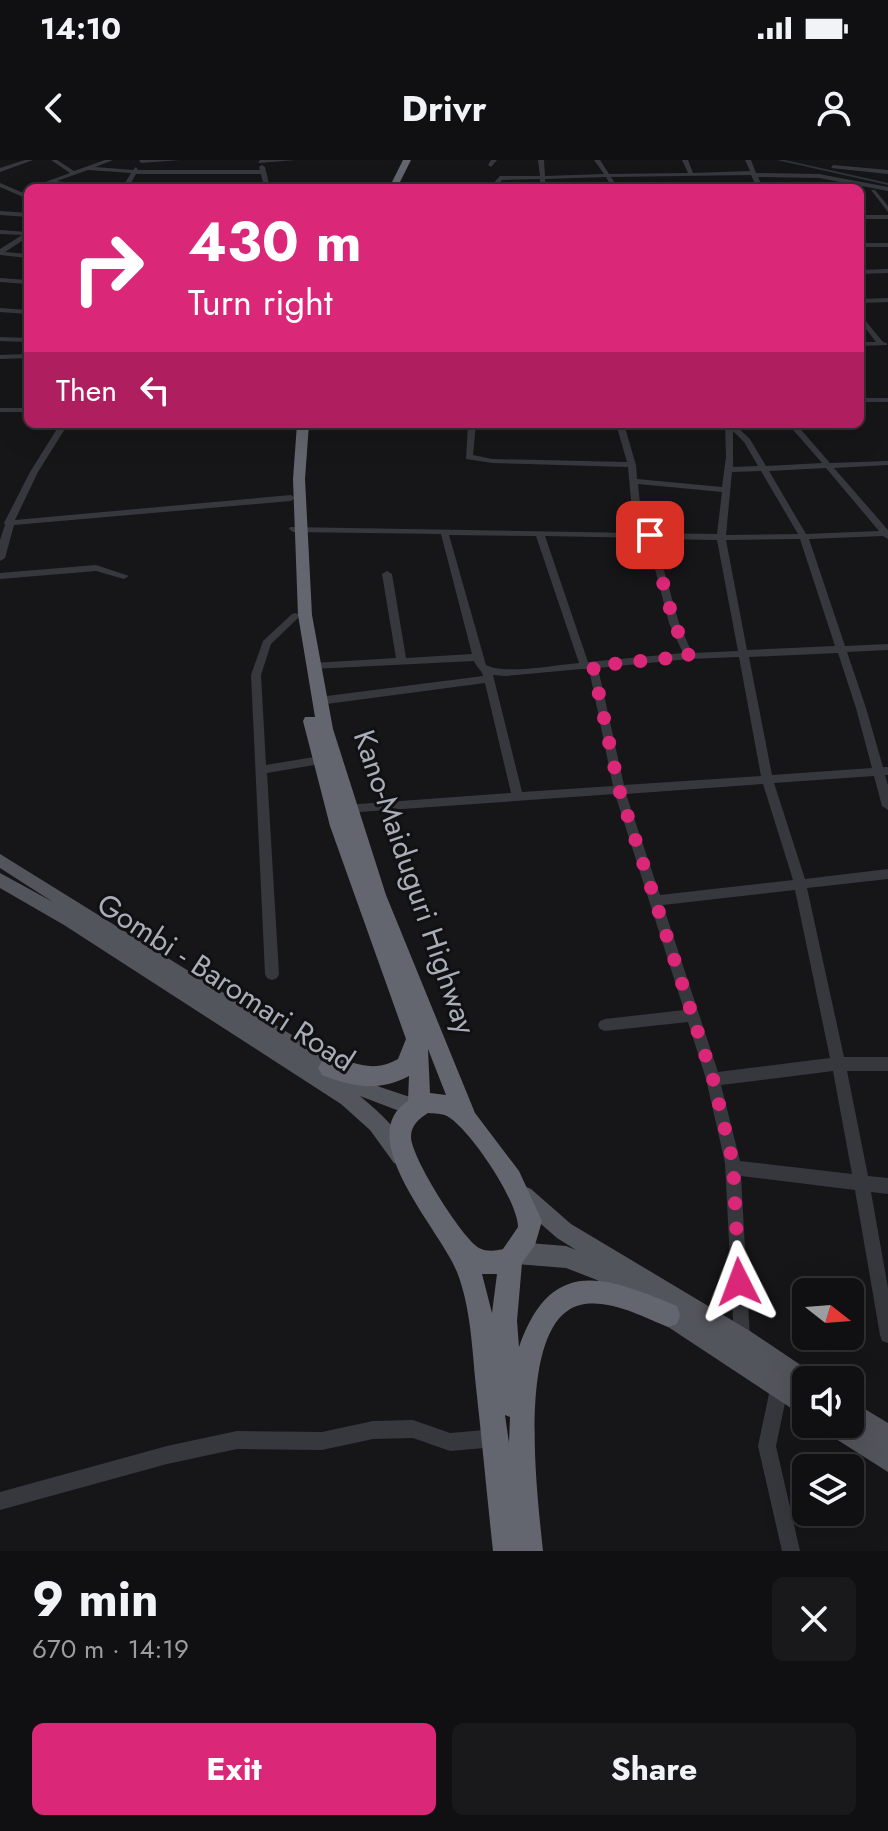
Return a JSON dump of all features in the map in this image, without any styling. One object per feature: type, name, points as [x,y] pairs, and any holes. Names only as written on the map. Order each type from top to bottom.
[{"type":"highway","points":[[398,184],[410,160]]},
{"type":"highway","name":"Kano-Maiduguri Highway","points":[[294,428],[291,498],[319,701],[341,809],[416,1038],[420,1065],[417,1107]]},
{"type":"highway","name":"Kano-Maiduguri Highway","points":[[303,428],[295,616],[307,703],[320,760],[467,1120],[518,1190],[531,1222],[526,1241],[513,1255]]},
{"type":"highway","points":[[329,1068],[369,1078],[389,1075],[411,1059],[416,1038]]},
{"type":"highway","points":[[467,1120],[444,1104],[417,1107],[400,1127],[401,1156],[454,1239],[467,1254],[486,1263],[513,1255],[505,1344],[529,1551]]},
{"type":"highway","points":[[454,1239],[476,1295],[496,1438],[507,1551]]},
{"type":"highway","points":[[522,1473],[524,1369],[534,1334],[552,1309],[578,1292],[593,1289],[621,1293],[668,1315]]},
{"type":"main road","name":"Gombi - Baromari Road","points":[[0,860],[329,1068],[375,1094],[417,1107]]},
{"type":"main road","name":"Gombi - Baromari Road","points":[[0,880],[70,920],[348,1098],[377,1123],[401,1156]]},
{"type":"main road","points":[[518,1190],[538,1212],[564,1231],[792,1373]]},
{"type":"main road","points":[[513,1255],[584,1262],[792,1397]]},
{"type":"main road","points":[[864,1421],[888,1436]]},
{"type":"main road","points":[[854,1438],[888,1460]]},
{"type":"street","points":[[1,170],[30,160]]},
{"type":"street","points":[[54,160],[74,173]]},
{"type":"street","points":[[168,184],[169,160]]},
{"type":"street","points":[[127,184],[142,161],[177,160]]},
{"type":"street","points":[[266,184],[260,161],[293,160]]},
{"type":"street","points":[[541,160],[542,184]]},
{"type":"street","points":[[597,160],[612,184]]},
{"type":"street","points":[[658,160],[662,175]]},
{"type":"street","points":[[685,160],[692,175]]},
{"type":"street","points":[[748,160],[758,184]]},
{"type":"street","points":[[45,184],[105,161]]},
{"type":"street","points":[[833,167],[888,172]]},
{"type":"street","points":[[87,168],[134,172],[263,172]]},
{"type":"street","points":[[228,182],[230,173]]},
{"type":"street","points":[[495,184],[500,178],[716,174],[819,176],[858,184]]},
{"type":"street","points":[[716,174],[721,181]]},
{"type":"street","points":[[51,182],[67,184]]},
{"type":"street","points":[[0,185],[24,196]]},
{"type":"street","points":[[864,185],[888,190]]},
{"type":"street","points":[[864,191],[888,190]]},
{"type":"street","points":[[9,197],[24,191]]},
{"type":"street","points":[[873,191],[888,210]]},
{"type":"street","points":[[2,214],[24,214]]},
{"type":"street","points":[[864,217],[888,217]]},
{"type":"street","points":[[0,232],[24,234]]},
{"type":"street","points":[[0,252],[24,237]]},
{"type":"street","points":[[864,245],[888,245]]},
{"type":"street","points":[[0,252],[24,255]]},
{"type":"street","points":[[864,272],[888,271]]},
{"type":"street","points":[[0,280],[24,282]]},
{"type":"street","points":[[864,301],[888,300]]},
{"type":"street","points":[[0,310],[24,312]]},
{"type":"street","points":[[864,320],[885,344]]},
{"type":"street","points":[[0,339],[24,339]]},
{"type":"street","points":[[864,344],[885,344]]},
{"type":"street","points":[[18,356],[24,345]]},
{"type":"street","points":[[0,357],[24,356]]},
{"type":"street","points":[[864,400],[888,400]]},
{"type":"street","points":[[0,410],[24,410]]},
{"type":"street","points":[[0,558],[8,523],[23,488],[61,428]]},
{"type":"street","points":[[472,428],[469,457],[632,465]]},
{"type":"street","points":[[621,428],[632,465],[644,535],[674,623],[689,656]]},
{"type":"street","points":[[730,428],[721,537],[767,780],[800,883],[838,1064],[888,1335]]},
{"type":"street","points":[[734,428],[747,441],[804,537],[883,772],[888,806]]},
{"type":"street","points":[[795,428],[887,534]]},
{"type":"street","points":[[728,470],[888,463]]},
{"type":"street","points":[[634,481],[726,490]]},
{"type":"street","points":[[8,523],[291,498]]},
{"type":"street","points":[[297,528],[721,537],[887,534]]},
{"type":"street","points":[[444,531],[479,657],[488,675],[517,796]]},
{"type":"street","points":[[539,533],[589,666],[619,789],[713,1079],[733,1168],[742,1339]]},
{"type":"street","points":[[0,576],[96,568],[124,576]]},
{"type":"street","points":[[387,574],[401,659]]},
{"type":"street","points":[[272,974],[264,769],[256,675],[266,643],[295,616]]},
{"type":"street","points":[[319,701],[506,673],[689,656],[888,647]]},
{"type":"street","points":[[313,666],[479,657]]},
{"type":"street","points":[[264,769],[320,760]]},
{"type":"street","points":[[341,809],[883,772]]},
{"type":"street","points":[[656,901],[888,874]]},
{"type":"street","points":[[605,1025],[692,1015]]},
{"type":"street","points":[[713,1079],[838,1064],[888,1064]]},
{"type":"street","points":[[733,1168],[888,1186]]},
{"type":"street","points":[[779,1389],[767,1446],[791,1551]]},
{"type":"street","points":[[0,1501],[167,1455],[237,1440],[322,1441],[373,1430],[413,1429],[450,1442],[496,1438]]},
{"type":"waterway","points":[[779,160],[888,184]]},
{"type":"route","points":[[650,535],[674,623],[689,656],[593,666],[619,789],[713,1079],[733,1163],[739,1282]]}]
